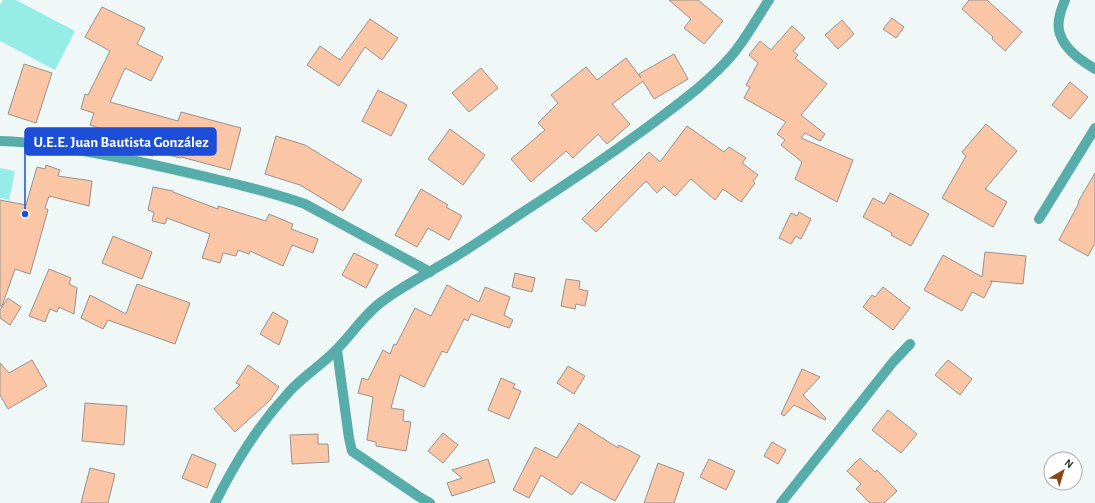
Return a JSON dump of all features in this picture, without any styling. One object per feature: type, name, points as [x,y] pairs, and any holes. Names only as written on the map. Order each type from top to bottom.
[{"type":"street","points":[[215,503],[231,471],[265,420],[290,391],[337,350],[367,315],[383,301],[454,258],[569,182],[632,139],[677,105],[701,85],[731,56],[742,43],[769,0]]},
{"type":"street","points":[[1065,0],[1061,9],[1059,24],[1060,33],[1064,42],[1074,54],[1095,69]]},
{"type":"street","points":[[1039,219],[1095,128]]},
{"type":"street","points":[[0,141],[24,142],[155,165],[287,197],[326,215],[430,272]]},
{"type":"street","points":[[781,503],[893,362],[910,344]]},
{"type":"street","points":[[337,350],[352,451],[430,503]]},
{"type":"shaded area","points":[[3,0],[16,0],[75,31],[55,70],[0,41],[0,5]]},
{"type":"shaded area","points":[[0,168],[15,171],[9,200],[0,198]]},
{"type":"building","points":[[669,0],[698,0],[723,21],[704,44],[684,28],[691,19]]},
{"type":"building","points":[[969,0],[987,0],[1022,32],[1005,51],[992,39],[993,37],[962,9]]},
{"type":"building","points":[[102,7],[145,28],[137,44],[163,57],[151,81],[125,68],[110,102],[178,121],[181,112],[241,128],[230,170],[155,151],[153,156],[140,153],[141,147],[126,143],[128,137],[90,125],[94,113],[81,109],[85,94],[88,95],[110,51],[85,37]]},
{"type":"building","points":[[892,18],[904,27],[896,38],[883,29]]},
{"type":"building","points":[[370,19],[398,38],[382,60],[365,47],[339,86],[307,65],[320,46],[340,60]]},
{"type":"building","points":[[842,20],[854,34],[838,49],[825,35]]},
{"type":"building","points":[[792,26],[805,38],[793,51],[798,55],[795,58],[827,84],[801,115],[825,134],[820,141],[805,133],[801,138],[853,160],[837,202],[795,179],[802,162],[781,145],[785,140],[777,134],[786,122],[744,98],[750,87],[746,85],[758,63],[749,55],[760,41],[771,50]]},
{"type":"building","points":[[674,54],[688,79],[654,99],[643,81],[612,104],[630,124],[607,144],[598,134],[573,158],[566,151],[531,182],[511,159],[545,130],[538,123],[558,103],[551,95],[586,67],[597,80],[626,58],[641,78],[639,74]]},
{"type":"building","points":[[24,64],[52,73],[36,123],[8,114]]},
{"type":"building","points":[[481,68],[498,88],[469,112],[452,93]]},
{"type":"building","points":[[1070,82],[1088,97],[1070,119],[1052,105]]},
{"type":"building","points":[[378,90],[407,105],[391,136],[362,121]]},
{"type":"building","points":[[986,124],[1017,151],[985,189],[1007,202],[993,227],[942,198],[966,156],[962,152]]},
{"type":"building","points":[[687,126],[724,152],[729,147],[746,158],[742,163],[758,175],[753,181],[755,183],[741,202],[723,189],[715,200],[691,179],[675,196],[664,186],[657,193],[646,181],[596,232],[582,219],[649,152],[660,162]]},
{"type":"building","points":[[450,129],[485,155],[463,185],[428,159]]},
{"type":"building","points":[[276,136],[305,145],[362,180],[343,211],[300,185],[265,174]]},
{"type":"building","points":[[46,165],[60,170],[58,176],[92,181],[89,206],[49,196],[45,208],[48,210],[30,274],[15,269],[2,306],[0,306],[0,200],[26,205],[37,167],[45,169]]},
{"type":"building","points":[[1095,173],[1095,243],[1088,256],[1059,240],[1079,203],[1078,202]]},
{"type":"building","points":[[153,187],[173,191],[218,209],[218,206],[266,221],[269,214],[293,224],[291,229],[318,239],[313,253],[292,245],[283,266],[250,251],[249,254],[238,250],[236,256],[223,253],[220,263],[202,258],[210,234],[167,218],[165,224],[152,221],[154,212],[148,210]]},
{"type":"building","points":[[421,189],[448,205],[446,207],[462,216],[449,240],[428,228],[417,247],[395,235]]},
{"type":"building","points":[[890,193],[929,214],[911,246],[891,235],[892,233],[863,217],[873,198],[884,204]]},
{"type":"building","points":[[799,212],[811,219],[801,239],[796,236],[791,244],[779,238],[791,213],[797,216]]},
{"type":"building","points":[[113,236],[152,252],[142,279],[102,263]]},
{"type":"building","points":[[985,252],[1026,256],[1023,284],[990,281],[992,282],[984,298],[972,292],[962,311],[924,290],[943,255],[982,277]]},
{"type":"building","points":[[354,253],[378,265],[366,288],[342,275]]},
{"type":"building","points":[[49,269],[71,278],[69,284],[77,288],[74,314],[59,307],[57,312],[50,309],[45,322],[29,316]]},
{"type":"building","points":[[515,273],[535,278],[532,292],[512,287]]},
{"type":"building","points":[[566,279],[580,281],[579,289],[588,291],[585,306],[576,304],[575,309],[561,306]]},
{"type":"building","points":[[137,284],[190,303],[175,344],[108,320],[103,329],[81,318],[90,295],[126,314]]},
{"type":"building","points":[[447,285],[479,302],[485,287],[510,297],[504,315],[513,320],[509,328],[471,314],[468,321],[464,319],[447,353],[442,351],[424,387],[400,375],[391,408],[404,410],[403,421],[411,422],[406,451],[376,446],[376,442],[367,440],[373,397],[358,393],[362,378],[368,380],[383,350],[390,354],[394,344],[396,345],[415,308],[431,316]]},
{"type":"building","points":[[883,287],[910,308],[893,330],[863,307],[872,295],[875,297]]},
{"type":"building","points":[[8,298],[21,307],[10,325],[0,318],[0,310]]},
{"type":"building","points":[[273,312],[288,321],[279,345],[260,334]]},
{"type":"building","points":[[32,360],[47,386],[8,409],[0,395],[0,363],[9,373]]},
{"type":"building","points":[[948,360],[972,379],[960,395],[935,375]]},
{"type":"building","points":[[248,365],[279,387],[270,400],[235,432],[214,409],[240,385],[236,383]]},
{"type":"building","points":[[568,366],[585,376],[574,394],[557,383]]},
{"type":"building","points":[[802,369],[820,377],[803,395],[826,418],[825,420],[794,405],[784,416],[781,414]]},
{"type":"building","points":[[501,378],[515,384],[513,388],[521,391],[509,419],[488,410]]},
{"type":"building","points":[[85,403],[127,406],[124,445],[82,441]]},
{"type":"building","points":[[888,410],[917,434],[901,453],[872,430]]},
{"type":"building","points":[[579,423],[618,448],[619,445],[640,456],[615,501],[581,482],[572,495],[541,475],[529,498],[513,490],[535,447],[557,458]]},
{"type":"building","points":[[443,433],[458,445],[443,463],[428,451]]},
{"type":"building","points":[[318,434],[318,444],[328,444],[329,462],[292,464],[290,435]]},
{"type":"building","points":[[772,442],[786,450],[778,464],[764,456]]},
{"type":"building","points":[[192,454],[216,464],[207,488],[182,478]]},
{"type":"building","points":[[860,458],[875,472],[877,470],[897,491],[884,503],[870,503],[856,489],[861,484],[847,471]]},
{"type":"building","points":[[488,459],[495,482],[452,496],[447,483],[462,478],[452,470]]},
{"type":"building","points":[[709,459],[735,471],[726,490],[700,477]]},
{"type":"building","points":[[658,463],[684,473],[674,503],[644,503]]},
{"type":"building","points":[[90,468],[115,474],[108,503],[81,503]]},
{"type":"place","name":"U.E.E. Juan Bautista González","points":[[25,214]]}]
